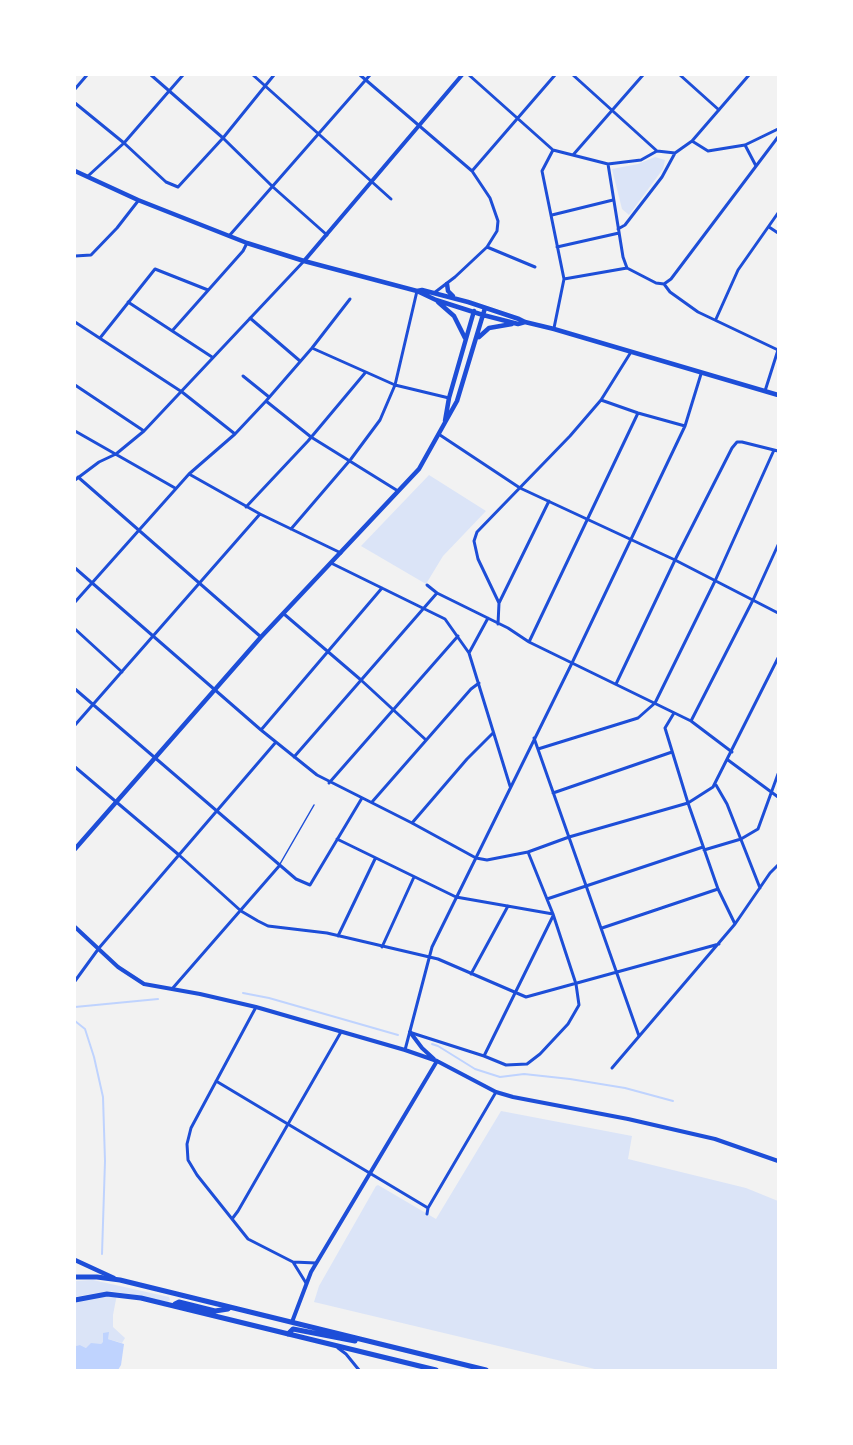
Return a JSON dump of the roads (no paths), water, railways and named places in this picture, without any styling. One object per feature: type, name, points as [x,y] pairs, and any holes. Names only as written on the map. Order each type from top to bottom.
[{"type":"highway","points":[[75,1277],[120,1280],[486,1370]]},
{"type":"highway","points":[[169,1293],[174,1298],[175,1305]]},
{"type":"highway","points":[[75,1300],[107,1294],[129,1295],[434,1370]]},
{"type":"highway","points":[[175,1305],[179,1302],[215,1311],[233,1308]]},
{"type":"highway","points":[[237,1321],[282,1329],[288,1328],[292,1322]]},
{"type":"highway","points":[[288,1334],[292,1322]]},
{"type":"highway","points":[[288,1334],[293,1329],[346,1341],[361,1340]]},
{"type":"main road","points":[[75,171],[138,200],[247,243],[304,261],[417,291],[436,300],[518,324]]},
{"type":"main road","points":[[447,284],[448,291],[458,300]]},
{"type":"main road","points":[[417,291],[434,293],[525,322],[778,395]]},
{"type":"main road","points":[[436,300],[454,316],[466,339]]},
{"type":"main road","points":[[444,426],[449,398],[475,305]]},
{"type":"main road","points":[[75,849],[261,638],[419,469],[457,401],[485,308]]},
{"type":"main road","points":[[477,339],[489,328],[525,322]]},
{"type":"main road","points":[[75,1260],[120,1280]]},
{"type":"street","points":[[75,89],[87,75]]},
{"type":"street","points":[[151,75],[223,138],[327,235]]},
{"type":"street","points":[[87,177],[124,143],[183,75]]},
{"type":"street","points":[[253,75],[391,199]]},
{"type":"street","points":[[75,102],[166,182],[172,186],[178,186],[223,138],[274,75]]},
{"type":"street","points":[[360,75],[471,171],[490,198],[498,221],[497,231],[487,248],[434,293]]},
{"type":"street","points":[[229,236],[370,75]]},
{"type":"street","points":[[261,638],[77,478],[99,462],[116,454],[144,431],[183,392],[212,357],[327,235],[462,75]]},
{"type":"street","points":[[469,75],[554,150],[608,164],[641,160],[657,151]]},
{"type":"street","points":[[471,171],[555,75]]},
{"type":"street","points":[[573,75],[657,151],[675,153]]},
{"type":"street","points":[[573,155],[643,75]]},
{"type":"street","points":[[680,75],[719,110]]},
{"type":"street","points":[[557,247],[619,231],[626,225],[662,177],[675,153],[692,141],[749,75]]},
{"type":"street","points":[[692,141],[708,151],[745,145],[778,129]]},
{"type":"street","points":[[664,284],[778,137]]},
{"type":"street","points":[[745,145],[756,166]]},
{"type":"street","points":[[554,150],[542,171],[564,279],[554,329]]},
{"type":"street","points":[[608,164],[627,267]]},
{"type":"street","points":[[75,256],[91,255],[117,228],[138,200]]},
{"type":"street","points":[[552,215],[613,200]]},
{"type":"street","points":[[716,320],[738,270],[778,213]]},
{"type":"street","points":[[769,227],[778,233]]},
{"type":"street","points":[[172,331],[243,251],[247,243]]},
{"type":"street","points":[[487,248],[535,267]]},
{"type":"street","points":[[564,279],[627,267],[656,283],[664,284],[670,292],[698,312],[778,350],[765,391]]},
{"type":"street","points":[[100,338],[155,269],[208,290]]},
{"type":"street","points":[[291,529],[349,462],[380,420],[395,385],[417,291]]},
{"type":"street","points":[[75,602],[189,474],[235,434],[267,399],[312,348],[350,298]]},
{"type":"street","points":[[128,302],[212,357]]},
{"type":"street","points":[[250,318],[300,361]]},
{"type":"street","points":[[75,322],[183,392],[235,434]]},
{"type":"street","points":[[312,348],[395,385],[449,398]]},
{"type":"street","points":[[499,603],[478,559],[474,541],[477,532],[570,436],[601,400],[631,352]]},
{"type":"street","points":[[246,507],[311,437],[365,373]]},
{"type":"street","points":[[405,1050],[432,947],[572,663],[685,426],[701,374]]},
{"type":"street","points":[[243,376],[311,437],[399,492]]},
{"type":"street","points":[[75,385],[144,431]]},
{"type":"street","points":[[601,400],[685,426]]},
{"type":"street","points":[[529,642],[638,413]]},
{"type":"street","points":[[75,431],[176,488]]},
{"type":"street","points":[[440,435],[520,488],[675,560],[778,613]]},
{"type":"street","points":[[538,749],[638,718],[655,703],[776,451],[737,442],[732,448],[616,684]]},
{"type":"street","points":[[189,474],[246,507],[341,553]]},
{"type":"street","points":[[498,624],[499,603],[549,501]]},
{"type":"street","points":[[75,725],[260,514]]},
{"type":"street","points":[[691,721],[753,600],[778,545]]},
{"type":"street","points":[[331,563],[445,619],[469,653],[510,786]]},
{"type":"street","points":[[75,568],[261,730],[329,783],[372,802],[476,858],[487,860],[528,852],[569,837],[688,803],[716,785],[778,658]]},
{"type":"street","points":[[427,585],[437,593],[508,628],[529,642],[691,721],[732,752]]},
{"type":"street","points":[[261,730],[382,588]]},
{"type":"street","points":[[294,757],[437,593]]},
{"type":"street","points":[[283,614],[361,680],[426,740]]},
{"type":"street","points":[[469,653],[488,618]]},
{"type":"street","points":[[75,629],[122,672]]},
{"type":"street","points":[[329,783],[458,636]]},
{"type":"street","points":[[372,802],[471,689],[479,683]]},
{"type":"street","points":[[75,688],[296,879],[310,885],[362,798]]},
{"type":"street","points":[[674,712],[665,728],[718,889],[735,924]]},
{"type":"street","points":[[412,823],[467,759],[494,733]]},
{"type":"street","points":[[534,738],[639,1036]]},
{"type":"street","points":[[75,981],[99,948],[276,742]]},
{"type":"street","points":[[553,793],[672,752]]},
{"type":"street","points":[[728,760],[778,797]]},
{"type":"street","points":[[75,767],[241,911],[268,926],[338,936],[438,959],[526,997],[719,944]]},
{"type":"street","points":[[547,899],[586,885],[741,839],[758,829],[778,774]]},
{"type":"street","points":[[716,785],[727,804],[760,888]]},
{"type":"street","points":[[337,839],[456,897],[554,914]]},
{"type":"street","points":[[410,1034],[484,1056],[506,1065],[527,1064],[540,1054],[568,1024],[579,1005],[576,984],[554,914],[528,852]]},
{"type":"street","points":[[338,936],[375,859]]},
{"type":"street","points":[[172,989],[280,865]]},
{"type":"street","points":[[612,1068],[719,944],[778,865]]},
{"type":"street","points":[[382,947],[414,877]]},
{"type":"street","points":[[602,928],[718,889]]},
{"type":"street","points":[[471,974],[508,906]]},
{"type":"street","points":[[484,1056],[554,914]]},
{"type":"street","points":[[75,927],[118,967],[144,984],[256,1007],[405,1050],[437,1061],[496,1092],[705,1137],[742,1147],[778,1161]]},
{"type":"street","points":[[256,1007],[191,1128],[187,1144],[188,1160],[197,1175],[248,1239],[293,1262],[317,1263]]},
{"type":"street","points":[[232,1219],[341,1032]]},
{"type":"street","points":[[410,1034],[437,1061]]},
{"type":"street","points":[[292,1322],[306,1283],[317,1263],[437,1061]]},
{"type":"street","points":[[216,1081],[428,1208]]},
{"type":"street","points":[[427,1214],[428,1208],[496,1092]]},
{"type":"street","points":[[293,1262],[306,1283]]},
{"type":"street","points":[[332,1344],[346,1354],[359,1370]]},
{"type":"lane","points":[[280,865],[314,805]]},
{"type":"water","points":[[109,1332],[108,1339],[124,1344],[118,1370],[75,1370],[75,1346],[80,1345],[86,1348],[91,1343],[101,1344],[103,1333]]},
{"type":"waterway","points":[[243,993],[269,998],[398,1035]]},
{"type":"waterway","points":[[75,1007],[158,999]]},
{"type":"waterway","points":[[75,1021],[85,1029],[103,1097],[105,1161],[102,1254]]},
{"type":"waterway","points":[[432,1044],[475,1069],[500,1077],[524,1074],[570,1079],[625,1088],[673,1101]]}]
